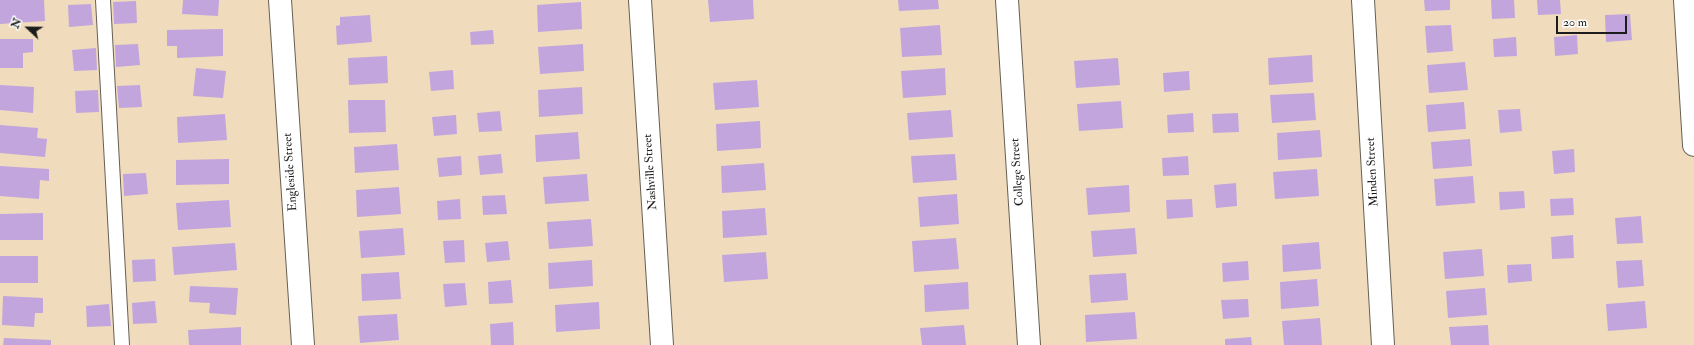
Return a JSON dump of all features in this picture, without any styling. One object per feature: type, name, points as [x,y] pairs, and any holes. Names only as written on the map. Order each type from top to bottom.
[{"type":"street","name":"Engleside Street","points":[[280,0],[302,345]]},
{"type":"street","name":"Nashville Street","points":[[640,0],[662,345]]},
{"type":"street","name":"College Street","points":[[1007,0],[1029,345]]},
{"type":"street","name":"Minden Street","points":[[1363,0],[1383,345]]},
{"type":"street","points":[[1685,0],[1694,145]]},
{"type":"lane","points":[[103,0],[122,345]]},
{"type":"building","points":[[0,0],[44,0],[45,21],[0,24]]},
{"type":"building","points":[[183,0],[219,0],[218,16],[182,14]]},
{"type":"building","points":[[708,0],[753,0],[754,19],[710,22]]},
{"type":"building","points":[[898,0],[938,0],[939,9],[899,11]]},
{"type":"building","points":[[1424,0],[1450,0],[1450,10],[1425,11]]},
{"type":"building","points":[[1491,0],[1514,0],[1515,18],[1492,19]]},
{"type":"building","points":[[1537,0],[1560,0],[1561,14],[1538,15]]},
{"type":"building","points":[[136,1],[137,23],[114,24],[113,2]]},
{"type":"building","points":[[581,2],[582,29],[538,32],[537,5]]},
{"type":"building","points":[[91,4],[93,25],[69,27],[68,5]]},
{"type":"building","points":[[1630,14],[1632,40],[1606,42],[1605,15]]},
{"type":"building","points":[[370,15],[372,42],[337,45],[336,26],[340,25],[340,17]]},
{"type":"building","points":[[940,25],[942,55],[902,57],[900,28]]},
{"type":"building","points":[[1451,25],[1453,51],[1427,53],[1425,26]]},
{"type":"building","points":[[223,29],[223,56],[177,58],[177,46],[167,46],[167,30]]},
{"type":"building","points":[[493,30],[494,44],[471,45],[470,32]]},
{"type":"building","points":[[1577,35],[1578,54],[1555,56],[1554,37]]},
{"type":"building","points":[[1516,37],[1517,56],[1494,57],[1493,39]]},
{"type":"building","points":[[0,39],[33,39],[33,52],[23,53],[23,68],[0,68]]},
{"type":"building","points":[[138,44],[140,65],[116,67],[115,45]]},
{"type":"building","points":[[583,44],[584,71],[540,74],[538,47]]},
{"type":"building","points":[[96,48],[97,70],[74,71],[72,50]]},
{"type":"building","points":[[1312,55],[1313,82],[1269,85],[1268,58]]},
{"type":"building","points":[[387,56],[388,83],[349,85],[348,58]]},
{"type":"building","points":[[1118,58],[1120,85],[1076,88],[1074,61]]},
{"type":"building","points":[[1465,62],[1468,90],[1429,93],[1427,65]]},
{"type":"building","points":[[196,68],[226,71],[223,98],[193,96]]},
{"type":"building","points":[[945,68],[946,95],[903,98],[901,71]]},
{"type":"building","points":[[453,70],[454,89],[431,91],[429,72]]},
{"type":"building","points":[[1189,71],[1190,90],[1164,92],[1163,73]]},
{"type":"building","points":[[757,80],[759,107],[715,110],[713,83]]},
{"type":"building","points":[[0,85],[34,87],[33,113],[0,110]]},
{"type":"building","points":[[140,85],[142,107],[119,108],[117,86]]},
{"type":"building","points":[[582,87],[583,114],[539,117],[538,90]]},
{"type":"building","points":[[98,90],[99,112],[76,113],[75,91]]},
{"type":"building","points":[[1314,93],[1316,120],[1272,123],[1270,95]]},
{"type":"building","points":[[348,100],[385,100],[386,132],[349,133]]},
{"type":"building","points":[[1121,101],[1123,128],[1079,131],[1077,104]]},
{"type":"building","points":[[1464,102],[1466,129],[1428,132],[1426,105]]},
{"type":"building","points":[[1520,109],[1522,131],[1500,133],[1498,110]]},
{"type":"building","points":[[951,110],[953,137],[909,140],[907,113]]},
{"type":"building","points":[[500,111],[502,131],[479,132],[477,113]]},
{"type":"building","points":[[1193,113],[1194,132],[1168,133],[1167,115]]},
{"type":"building","points":[[1238,113],[1239,132],[1213,133],[1212,114]]},
{"type":"building","points":[[225,114],[227,140],[178,143],[177,117]]},
{"type":"building","points":[[456,115],[457,134],[434,136],[432,117]]},
{"type":"building","points":[[760,121],[761,148],[717,151],[716,124]]},
{"type":"building","points":[[0,125],[38,128],[37,138],[47,139],[45,157],[0,153]]},
{"type":"building","points":[[1320,130],[1322,157],[1278,160],[1277,133]]},
{"type":"building","points":[[578,132],[580,159],[536,162],[535,135]]},
{"type":"building","points":[[1470,139],[1472,166],[1433,169],[1431,142]]},
{"type":"building","points":[[397,144],[399,170],[355,173],[354,147]]},
{"type":"building","points":[[1574,149],[1575,172],[1554,174],[1552,151]]},
{"type":"building","points":[[501,154],[503,173],[480,175],[478,156]]},
{"type":"building","points":[[955,154],[957,180],[913,183],[911,156]]},
{"type":"building","points":[[461,156],[462,175],[439,177],[437,158]]},
{"type":"building","points":[[1188,156],[1189,175],[1163,176],[1162,158]]},
{"type":"building","points":[[229,159],[229,184],[176,185],[176,160]]},
{"type":"building","points":[[764,163],[766,190],[722,193],[721,166]]},
{"type":"building","points":[[0,166],[49,169],[49,181],[40,180],[39,199],[0,196]]},
{"type":"building","points":[[1317,169],[1319,196],[1275,199],[1273,172]]},
{"type":"building","points":[[146,173],[148,194],[124,196],[123,174]]},
{"type":"building","points":[[587,174],[589,201],[545,204],[543,177]]},
{"type":"building","points":[[1473,176],[1475,203],[1436,206],[1434,179]]},
{"type":"building","points":[[1236,183],[1237,206],[1216,208],[1214,185]]},
{"type":"building","points":[[1129,185],[1130,212],[1088,215],[1086,188]]},
{"type":"building","points":[[399,187],[401,214],[357,217],[356,190]]},
{"type":"building","points":[[1524,191],[1525,208],[1500,210],[1499,192]]},
{"type":"building","points":[[957,194],[959,224],[920,227],[918,197]]},
{"type":"building","points":[[505,195],[507,214],[483,215],[482,196]]},
{"type":"building","points":[[1573,198],[1574,215],[1551,216],[1550,199]]},
{"type":"building","points":[[460,199],[461,219],[438,220],[437,201]]},
{"type":"building","points":[[1192,199],[1193,217],[1167,219],[1166,200]]},
{"type":"building","points":[[229,200],[231,227],[178,230],[176,203]]},
{"type":"building","points":[[765,208],[767,235],[723,238],[722,211]]},
{"type":"building","points":[[43,213],[43,240],[0,240],[0,214]]},
{"type":"building","points":[[1641,216],[1643,243],[1617,244],[1615,218]]},
{"type":"building","points":[[591,219],[593,246],[549,249],[547,222]]},
{"type":"building","points":[[403,228],[405,255],[361,258],[359,231]]},
{"type":"building","points":[[1135,228],[1137,254],[1093,257],[1091,231]]},
{"type":"building","points":[[1573,235],[1574,258],[1552,259],[1551,237]]},
{"type":"building","points":[[956,238],[959,269],[914,272],[912,241]]},
{"type":"building","points":[[464,240],[465,262],[445,263],[443,241]]},
{"type":"building","points":[[508,241],[510,260],[487,262],[485,243]]},
{"type":"building","points":[[1319,242],[1321,269],[1283,272],[1282,245]]},
{"type":"building","points":[[235,243],[237,270],[174,275],[172,247]]},
{"type":"building","points":[[1482,249],[1484,276],[1445,279],[1443,252]]},
{"type":"building","points":[[766,252],[768,279],[724,282],[722,255]]},
{"type":"building","points":[[0,256],[38,256],[38,283],[0,283]]},
{"type":"building","points":[[155,259],[156,281],[133,282],[132,260]]},
{"type":"building","points":[[592,260],[593,286],[549,289],[548,263]]},
{"type":"building","points":[[1642,260],[1644,286],[1618,288],[1616,261]]},
{"type":"building","points":[[1248,261],[1249,280],[1223,282],[1222,263]]},
{"type":"building","points":[[1531,264],[1532,281],[1508,283],[1507,265]]},
{"type":"building","points":[[399,272],[401,299],[362,301],[361,274]]},
{"type":"building","points":[[1126,273],[1128,300],[1091,303],[1089,275]]},
{"type":"building","points":[[1317,279],[1319,306],[1281,309],[1280,282]]},
{"type":"building","points":[[511,280],[513,303],[489,304],[488,282]]},
{"type":"building","points":[[968,282],[969,309],[925,312],[924,285]]},
{"type":"building","points":[[465,283],[467,305],[445,307],[443,284]]},
{"type":"building","points":[[190,286],[238,288],[236,315],[209,313],[210,303],[189,302]]},
{"type":"building","points":[[1485,288],[1487,315],[1448,318],[1446,291]]},
{"type":"building","points":[[3,296],[43,298],[43,313],[35,313],[34,327],[2,325]]},
{"type":"building","points":[[1248,299],[1249,317],[1223,319],[1221,300]]},
{"type":"building","points":[[155,301],[157,323],[133,324],[132,303]]},
{"type":"building","points":[[1645,301],[1647,328],[1608,331],[1606,304]]},
{"type":"building","points":[[599,302],[600,329],[556,332],[555,305]]},
{"type":"building","points":[[109,304],[111,326],[87,327],[86,306]]},
{"type":"building","points":[[1135,312],[1137,339],[1086,342],[1085,315]]},
{"type":"building","points":[[397,314],[399,340],[360,343],[358,316]]},
{"type":"building","points":[[1320,318],[1322,345],[1284,345],[1282,321]]},
{"type":"building","points":[[513,322],[514,345],[491,345],[490,324]]},
{"type":"building","points":[[964,325],[966,345],[922,345],[920,328]]},
{"type":"building","points":[[1488,325],[1489,345],[1451,345],[1449,327]]},
{"type":"building","points":[[241,327],[241,345],[189,345],[188,330]]},
{"type":"building","points":[[1251,337],[1252,345],[1225,345],[1225,339]]},
{"type":"building","points":[[4,338],[51,340],[51,345],[3,345]]}]
